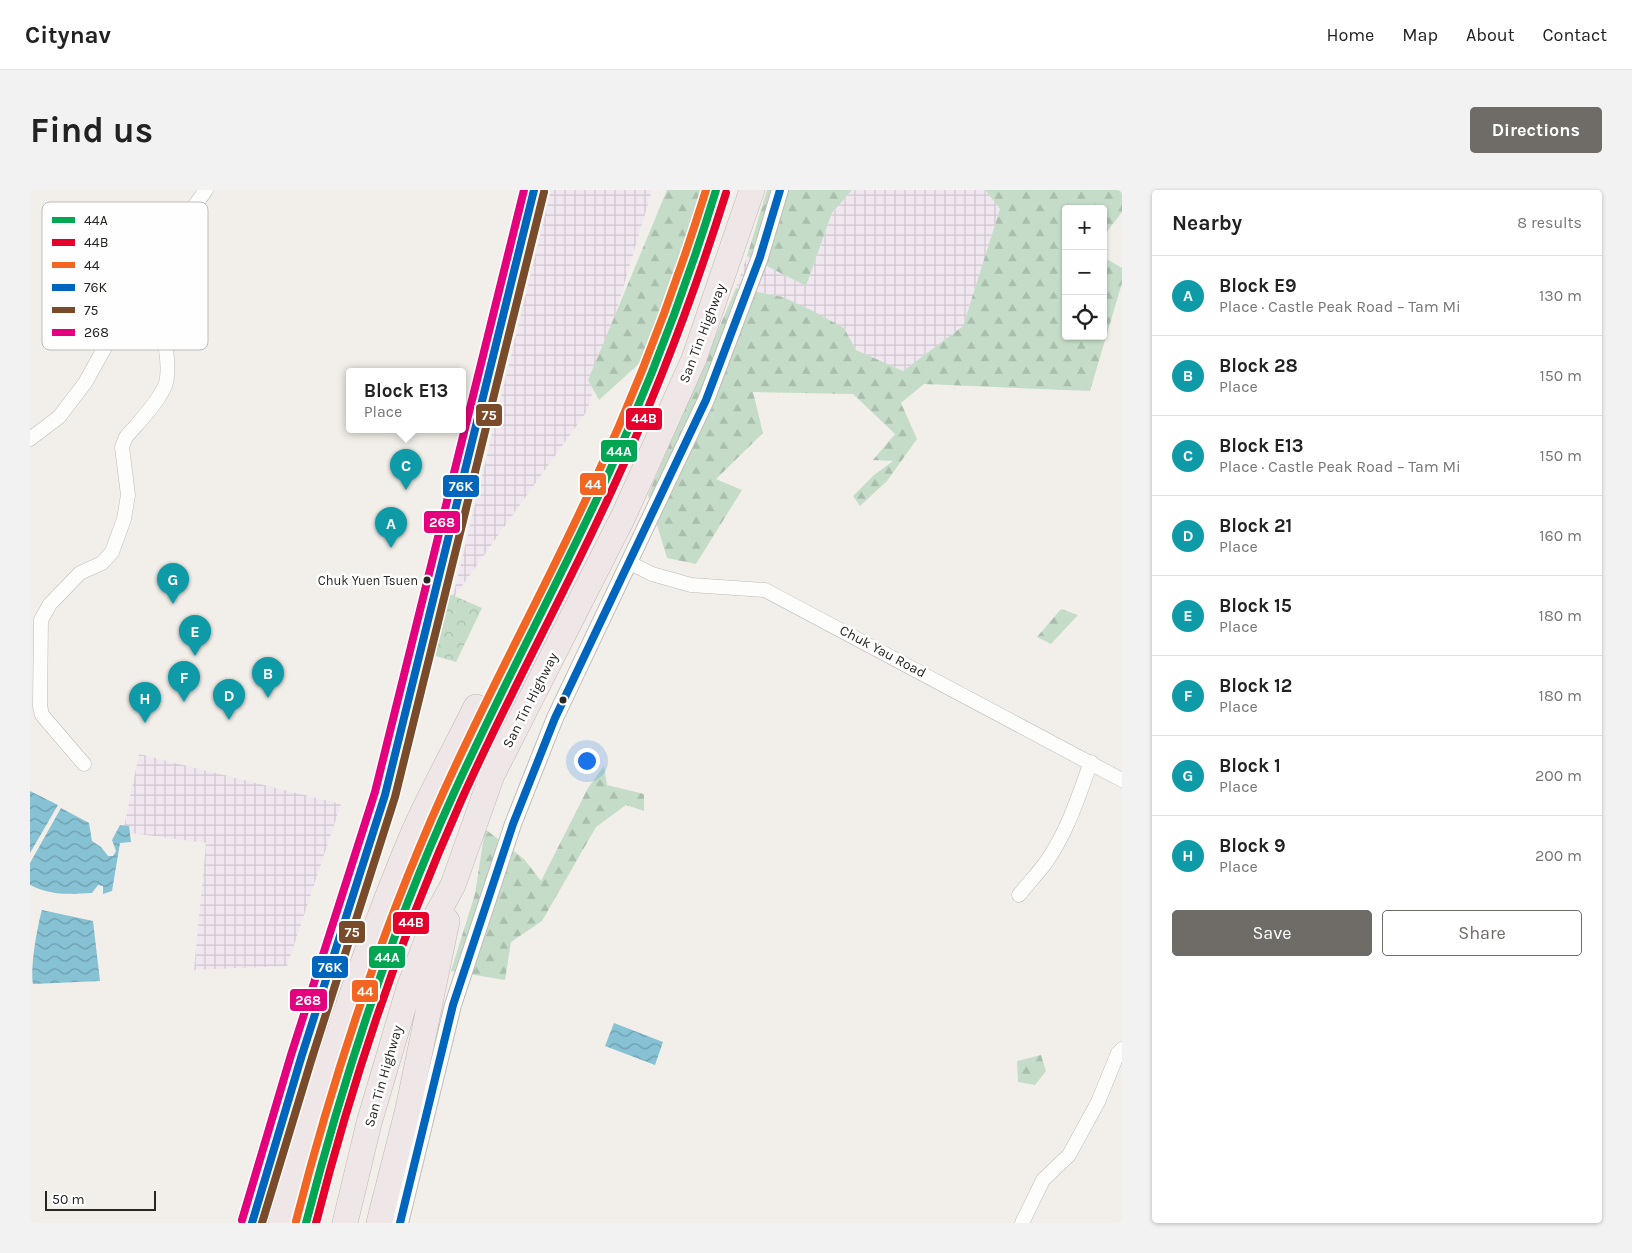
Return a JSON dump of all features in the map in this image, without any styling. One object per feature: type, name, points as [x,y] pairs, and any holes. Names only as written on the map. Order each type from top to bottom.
[{"type":"highway","name":"San Tin Highway","points":[[306,1223],[345,1076],[403,911],[457,786],[602,488],[672,323],[716,190]]},
{"type":"highway","name":"San Tin Highway","points":[[345,1223],[369,1123],[409,988],[436,916],[453,885],[492,775],[623,518],[694,359],[752,190]]},
{"type":"highway","points":[[282,1223],[307,1133],[348,1004],[413,834],[538,585],[602,488]]},
{"type":"highway","points":[[379,1223],[408,1109],[453,885]]},
{"type":"main road","points":[[252,1223],[385,795],[534,190]]},
{"type":"street","points":[[197,202],[206,190]]},
{"type":"street","points":[[400,1223],[453,1006],[513,824],[555,718],[706,400],[760,256],[780,190]]},
{"type":"street","points":[[30,439],[59,417],[85,383],[103,350]]},
{"type":"street","points":[[84,764],[42,715],[40,706],[41,620],[50,604],[80,573],[102,563],[112,552],[124,519],[128,495],[122,447],[126,437],[143,418],[166,382],[168,368],[165,350]]},
{"type":"street","name":"Chuk Yau Road","points":[[630,563],[652,574],[691,585],[765,590],[1122,780]]},
{"type":"street","points":[[1019,895],[1044,865],[1070,821],[1091,762]]},
{"type":"street","points":[[1022,1223],[1043,1180],[1069,1155],[1098,1102],[1118,1053],[1122,1049]]},
{"type":"shaded area","points":[[551,190],[652,190],[587,411],[452,600]]},
{"type":"shaded area","points":[[852,190],[985,190],[1000,209],[963,326],[903,371],[856,350],[844,328],[783,297],[736,288],[747,256],[806,286],[832,213]]},
{"type":"shaded area","points":[[139,754],[341,804],[287,966],[194,970],[206,843],[123,832]]},
{"type":"green space","points":[[667,190],[704,190],[693,226],[642,361],[599,400],[588,380]]},
{"type":"green space","points":[[767,190],[852,190],[832,213],[806,286],[747,256]]},
{"type":"green space","points":[[985,190],[1122,190],[1122,212],[1107,232],[1107,205],[1062,205],[1062,340],[1105,340],[1090,391],[924,384],[901,403],[917,439],[887,481],[860,506],[853,496],[874,475],[893,461],[873,460],[895,434],[853,394],[753,392],[763,433],[716,479],[742,490],[696,564],[667,558],[648,495],[736,288],[783,297],[813,311],[844,328],[856,350],[903,371],[963,326],[1000,209]]},
{"type":"green space","points":[[1107,259],[1122,268],[1122,283],[1107,334]]},
{"type":"green space","points":[[445,592],[482,608],[456,662],[429,654]]},
{"type":"green space","points":[[1061,609],[1078,615],[1051,644],[1037,637]]},
{"type":"green space","points":[[604,766],[607,785],[644,794],[644,811],[626,805],[596,827],[542,921],[511,942],[505,980],[451,971],[475,894],[485,829],[524,859],[541,881],[588,788]]},
{"type":"green space","points":[[1041,1055],[1046,1071],[1035,1085],[1018,1082],[1017,1061]]},
{"type":"water","points":[[30,791],[58,805],[30,853]]},
{"type":"water","points":[[61,808],[89,823],[92,841],[101,847],[108,856],[113,856],[116,851],[112,840],[120,825],[129,826],[131,842],[120,843],[112,891],[103,894],[103,886],[98,885],[92,893],[61,894],[38,889],[30,885],[30,863]]},
{"type":"water","points":[[42,910],[93,921],[100,981],[33,984],[34,948]]},
{"type":"water","points":[[614,1023],[663,1042],[655,1065],[605,1046]]},
{"type":"transit line","name":"268","points":[[466,424],[524,190]]},
{"type":"transit line","name":"76K","points":[[252,1223],[301,1058],[385,795],[534,190]]},
{"type":"transit line","name":"44","points":[[296,1221],[343,1057],[399,897],[461,754],[576,521],[626,410],[682,264],[706,190]]},
{"type":"transit line","name":"44A","points":[[306,1223],[353,1059],[409,899],[471,756],[584,526],[634,415],[678,304],[716,190]]},
{"type":"transit line","name":"76K","points":[[400,1223],[453,1005],[513,824],[555,718],[706,400],[760,257],[780,190]]},
{"type":"transit line","name":"75","points":[[262,1223],[311,1061],[395,797],[544,192]]},
{"type":"transit line","name":"44B","points":[[316,1223],[362,1062],[418,904],[479,762],[629,454],[674,343],[726,193]]},
{"type":"transit line","name":"268","points":[[242,1220],[291,1055],[375,792],[464,433]]},
{"type":"place","name":"Block E13","points":[[406,490]]},
{"type":"place","name":"Block E9","points":[[391,548]]},
{"type":"place","name":"Chuk Yuen Tsuen","points":[[427,580]]},
{"type":"place","name":"Block 1","points":[[173,604]]},
{"type":"place","name":"Block 15","points":[[195,656]]},
{"type":"place","name":"Block 28","points":[[268,698]]},
{"type":"place","name":"Block 12","points":[[184,702]]},
{"type":"place","name":"Block 21","points":[[229,720]]},
{"type":"place","name":"Block 9","points":[[145,723]]}]
